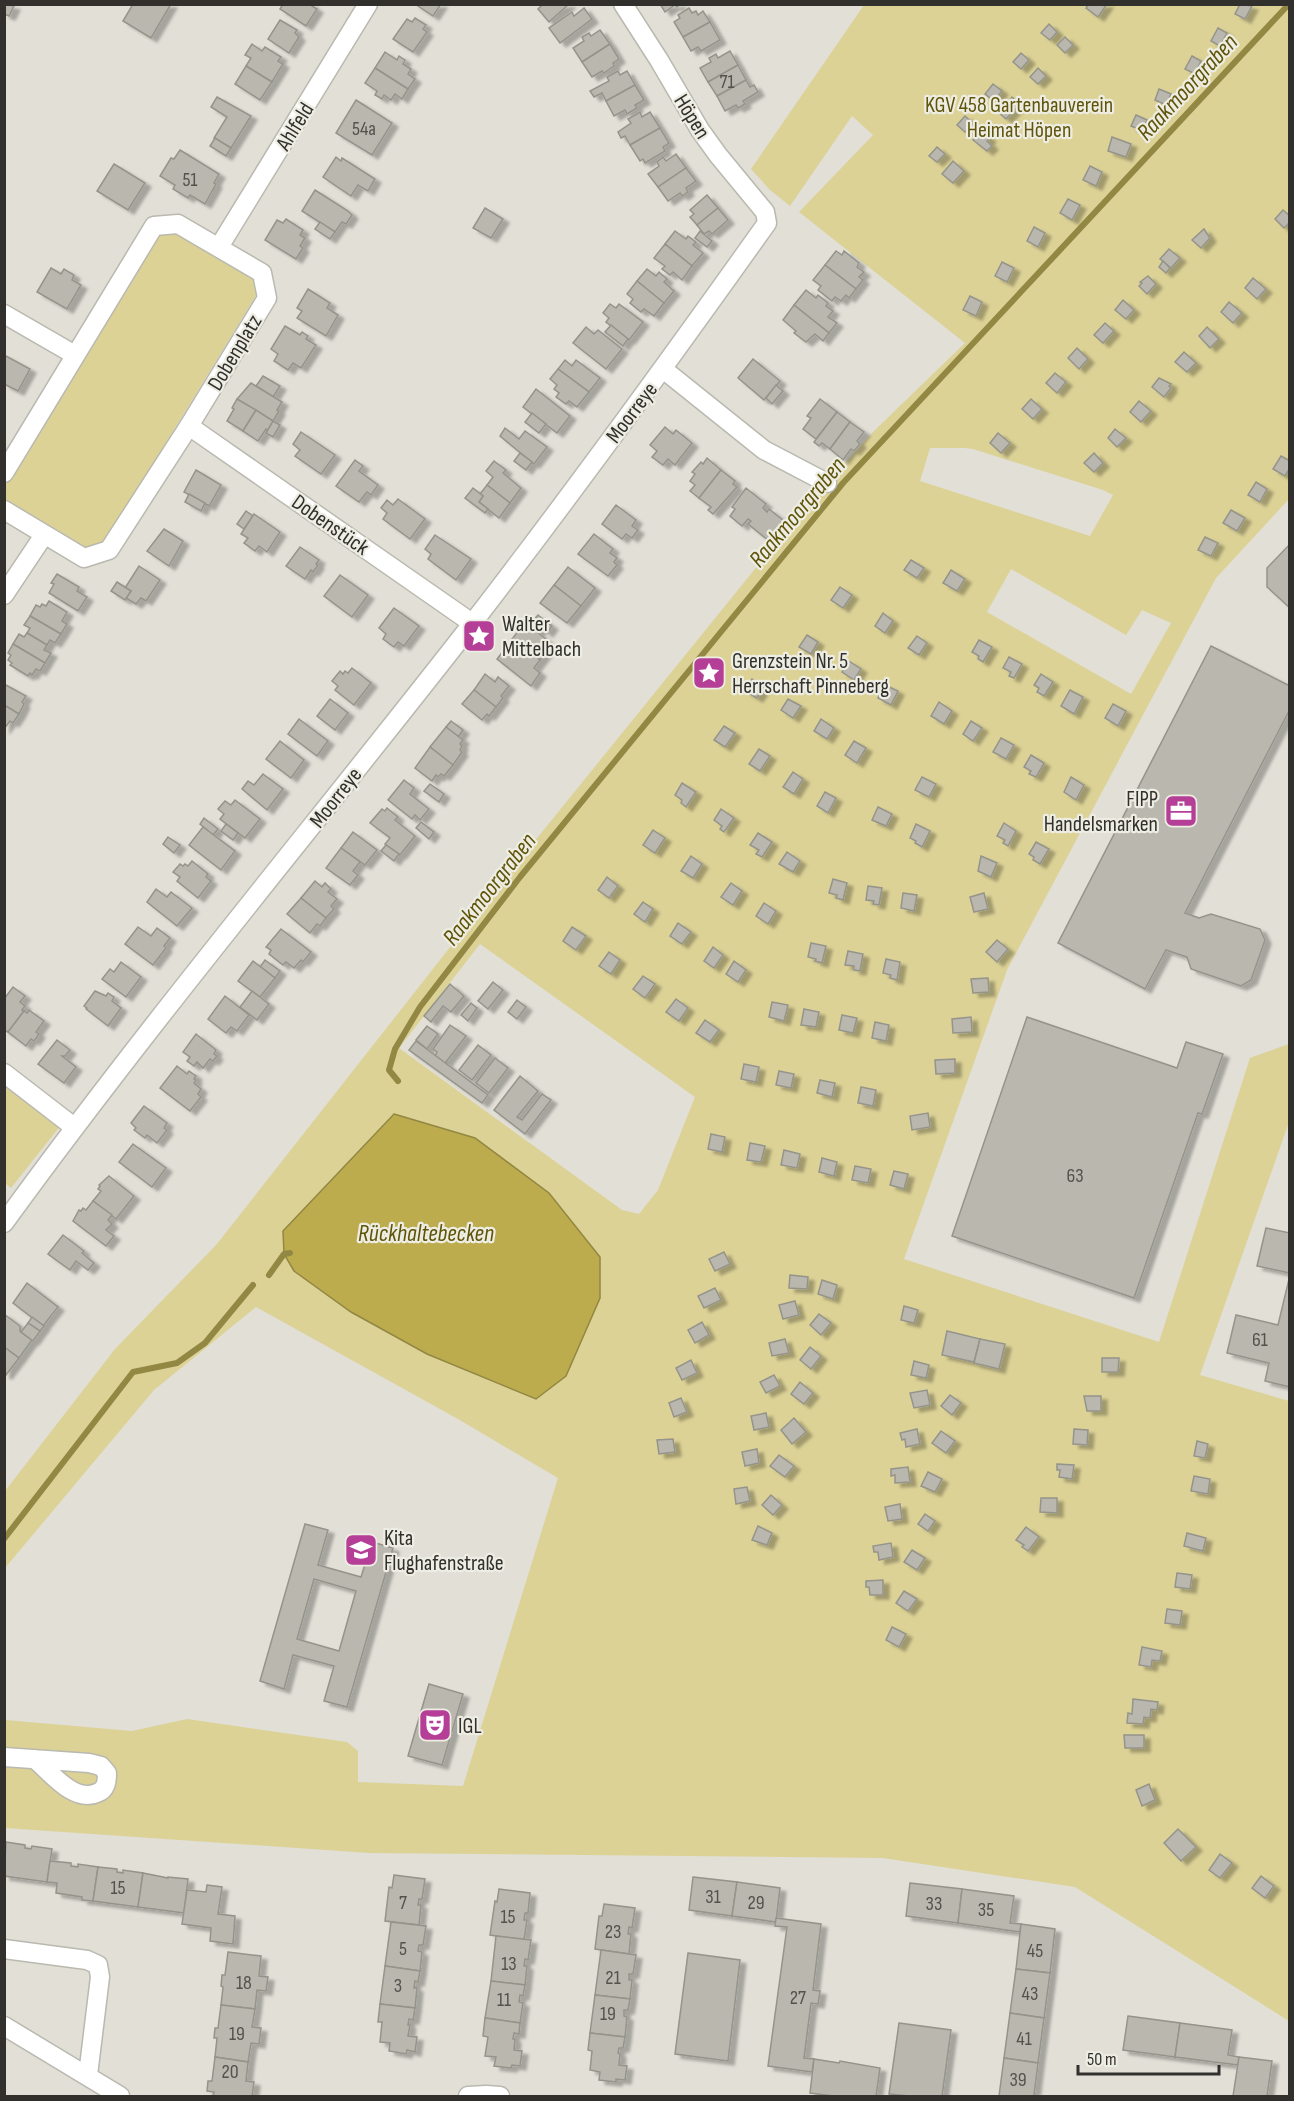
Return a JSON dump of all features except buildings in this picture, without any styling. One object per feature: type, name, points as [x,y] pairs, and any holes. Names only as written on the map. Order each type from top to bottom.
[{"type":"street","name":"Ahlfeld","points":[[219,247],[368,4]]},
{"type":"street","name":"Höpen","points":[[623,4],[700,130],[765,212],[767,223]]},
{"type":"street","name":"Moorreye","points":[[4,1223],[11,1198],[74,1127],[472,623],[663,369],[767,223]]},
{"type":"street","name":"Dobenplatz","points":[[4,473],[154,226],[178,224],[262,273],[267,298],[189,426],[109,550],[84,558],[4,510]]},
{"type":"street","points":[[4,314],[75,356]]},
{"type":"street","name":"Moorreye","points":[[663,369],[764,450],[827,483]]},
{"type":"street","name":"Dobenstück","points":[[189,426],[472,623]]},
{"type":"street","points":[[4,595],[44,535]]},
{"type":"street","points":[[4,1073],[74,1127]]},
{"type":"street","points":[[4,1757],[35,1760]]},
{"type":"street","points":[[4,1949],[87,1960],[98,1965],[100,1977],[88,2075]]},
{"type":"street","points":[[4,2026],[88,2075],[120,2097]]},
{"type":"street","points":[[468,2097],[486,2095],[500,2097]]},
{"type":"green space","name":"KGV 458 Gartenbauverein Heimat Höpen","points":[[864,5],[1289,5],[1289,499],[1216,578],[1007,970],[904,1259],[1159,1342],[1250,1058],[1289,1044],[1289,1122],[1200,1375],[1289,1401],[1289,2021],[1075,1887],[883,1858],[369,1853],[5,1828],[5,1720],[132,1731],[187,1719],[347,1742],[358,1751],[358,1782],[463,1786],[558,1478],[458,1419],[256,1307],[154,1390],[5,1568],[5,1491],[115,1349],[217,1244],[491,895],[806,506],[873,432],[965,343],[799,212],[873,135],[852,116],[790,206],[770,190],[751,169]],"holes":[[[930,448],[965,448],[1113,495],[1090,536],[920,481]],[[1011,569],[1126,635],[1142,610],[1171,623],[1131,694],[987,612]],[[480,944],[695,1097],[658,1190],[639,1214],[622,1210],[399,1048]],[[393,1114],[430,1125],[536,1399],[427,1354]]]},
{"type":"green space","points":[[172,228],[257,280],[260,289],[101,549],[90,552],[5,500],[4,487],[162,229]]},
{"type":"green space","points":[[4,1082],[61,1125],[11,1188],[5,1183]]},
{"type":"water","name":"Rückhaltebecken","points":[[394,1114],[475,1138],[549,1193],[600,1257],[600,1298],[566,1376],[536,1399],[427,1354],[351,1312],[294,1271],[284,1254],[283,1231]]},
{"type":"waterway","name":"Raakmoorgraben","points":[[398,1081],[389,1070],[395,1049],[420,1007],[520,877],[843,483],[1289,4]]},
{"type":"waterway","name":"Raakmoorgraben","points":[[269,1275],[284,1254],[290,1253]]},
{"type":"waterway","name":"Raakmoorgraben","points":[[4,1539],[133,1372],[177,1363],[205,1343],[253,1285]]},
{"type":"place","name":"Walter Mittelbach","points":[[479,636]]},
{"type":"place","name":"Grenzstein Nr. 5 Herrschaft Pinneberg","points":[[709,673]]},
{"type":"place","name":"FIPP Handelsmarken","points":[[1181,811]]},
{"type":"place","name":"Kita Flughafenstraße","points":[[361,1550]]},
{"type":"place","name":"IGL","points":[[435,1725]]}]
